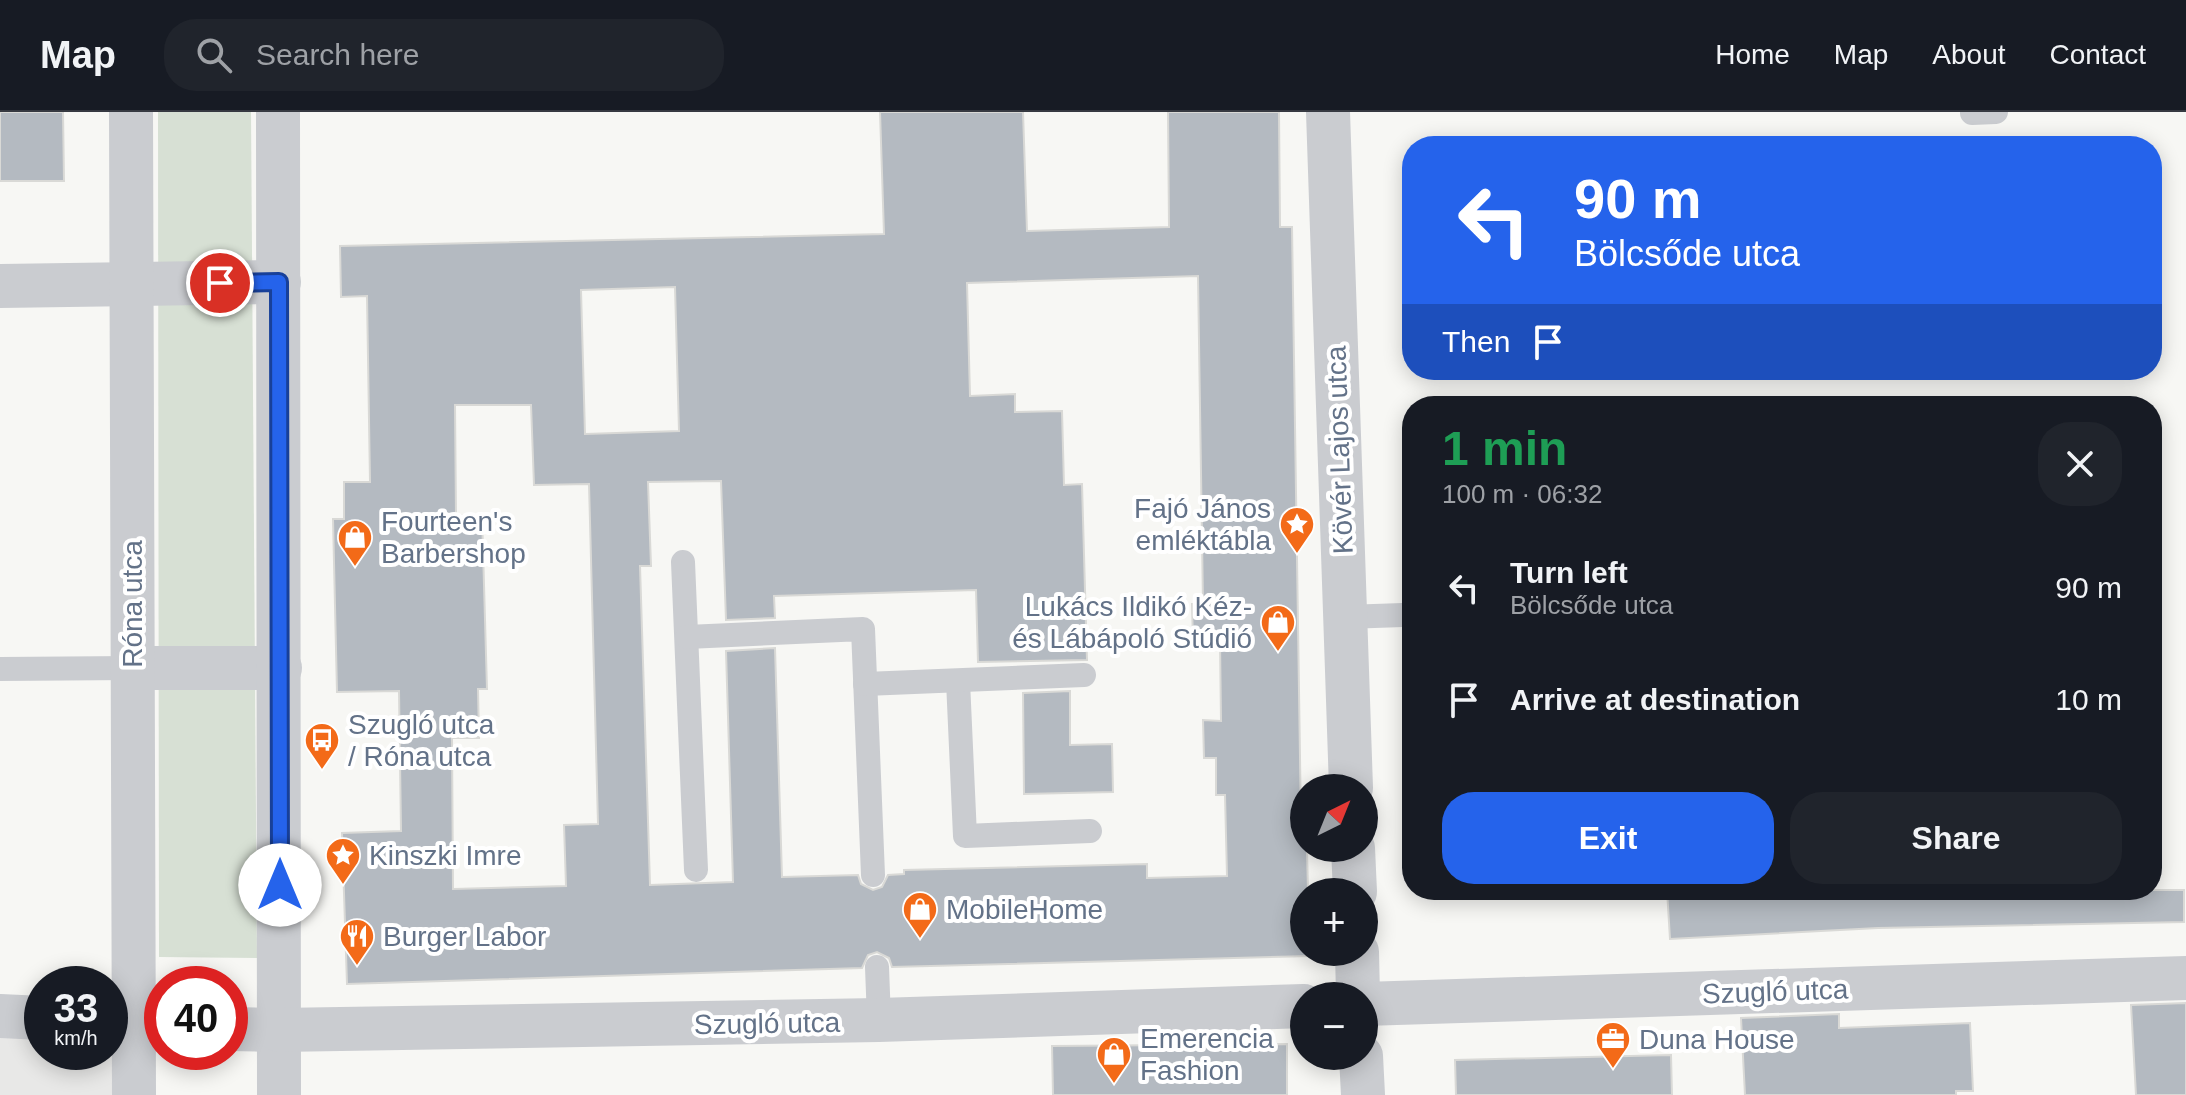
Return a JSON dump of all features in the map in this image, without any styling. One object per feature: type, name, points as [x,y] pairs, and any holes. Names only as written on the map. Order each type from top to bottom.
[{"type":"street","name":"Róna utca","points":[[131,112],[134,1095]]},
{"type":"street","points":[[278,112],[279,1095]]},
{"type":"street","name":"Kövér Lajos utca","points":[[1328,112],[1351,774]]},
{"type":"street","points":[[0,286],[279,282]]},
{"type":"street","points":[[132,668],[280,668]]},
{"type":"street","name":"Szugló utca","points":[[1378,1004],[2186,978]]},
{"type":"street","name":"Szugló utca","points":[[248,1029],[879,1020],[1290,1006]]},
{"type":"street","points":[[0,1016],[24,1017]]},
{"type":"street","points":[[1362,1070],[1363,1095]]},
{"type":"lane","points":[[1972,113],[1996,112]]},
{"type":"lane","points":[[683,562],[696,870]]},
{"type":"lane","points":[[1345,617],[1402,615]]},
{"type":"lane","points":[[687,637],[863,629],[873,875]]},
{"type":"lane","points":[[0,669],[132,668]]},
{"type":"lane","points":[[865,684],[1084,675]]},
{"type":"lane","points":[[958,681],[965,836],[1090,831]]},
{"type":"lane","points":[[877,967],[879,1020]]},
{"type":"shaded area","points":[[158,112],[251,112],[257,958],[159,957]]},
{"type":"shaded area","points":[[0,1023],[24,1025],[24,1070],[121,1070],[127,1095],[0,1095]]},
{"type":"building","points":[[0,112],[63,112],[64,181],[0,181]]},
{"type":"building","points":[[880,112],[1023,112],[1027,231],[1169,227],[1168,112],[1279,112],[1280,227],[1292,227],[1300,774],[1290,774],[1290,862],[1307,862],[1308,878],[1290,878],[1290,957],[892,967],[889,958],[877,952],[868,955],[862,968],[347,984],[342,833],[401,831],[399,691],[337,692],[333,519],[344,519],[344,482],[370,482],[367,296],[341,297],[340,246],[884,234]],"holes":[[[1198,276],[1203,604],[1192,604],[1193,641],[1220,641],[1221,721],[1203,720],[1204,758],[1216,758],[1216,795],[1225,795],[1227,876],[1147,878],[1147,864],[904,870],[904,874],[888,875],[882,887],[873,890],[861,884],[858,875],[782,877],[775,648],[726,651],[733,882],[650,885],[640,566],[651,566],[648,482],[721,481],[726,620],[775,618],[774,596],[976,590],[978,662],[1087,660],[1082,484],[1064,485],[1062,411],[1015,412],[1015,394],[970,396],[967,283]],[[675,287],[679,431],[585,434],[581,290]],[[455,405],[531,405],[534,485],[589,484],[598,824],[564,825],[566,886],[453,889],[452,738],[479,738],[478,689],[487,689],[482,515],[456,516]]]},
{"type":"building","points":[[1070,691],[1070,745],[1112,744],[1113,792],[1024,794],[1023,693]]},
{"type":"building","points":[[2162,890],[2184,890],[2184,922],[1878,928],[1670,939],[1668,900],[2162,900]]},
{"type":"building","points":[[2186,1003],[2186,1095],[2136,1095],[2131,1005]]},
{"type":"building","points":[[1839,1014],[1839,1028],[1970,1023],[1973,1091],[1956,1091],[1956,1095],[1745,1095],[1741,1018]]},
{"type":"building","points":[[1287,1044],[1287,1095],[1053,1095],[1052,1046]]},
{"type":"building","points":[[1671,1055],[1672,1095],[1456,1095],[1455,1060]]},
{"type":"place","name":"Fajó János emléktábla","points":[[1297,555]]},
{"type":"place","name":"Fourteen's Barbershop","points":[[355,568]]},
{"type":"place","name":"Lukács Ildikó Kéz- és Lábápoló Stúdió","points":[[1278,653]]},
{"type":"place","name":"Szugló utca / Róna utca","points":[[322,771]]},
{"type":"place","name":"Kinszki Imre","points":[[343,886]]},
{"type":"place","name":"MobileHome","points":[[920,940]]},
{"type":"place","name":"Burger Labor","points":[[357,967]]},
{"type":"place","name":"Duna House","points":[[1613,1070]]},
{"type":"place","name":"Emerencia Fashion","points":[[1114,1085]]},
{"type":"route","points":[[220,283],[279,282],[280,885]]}]
